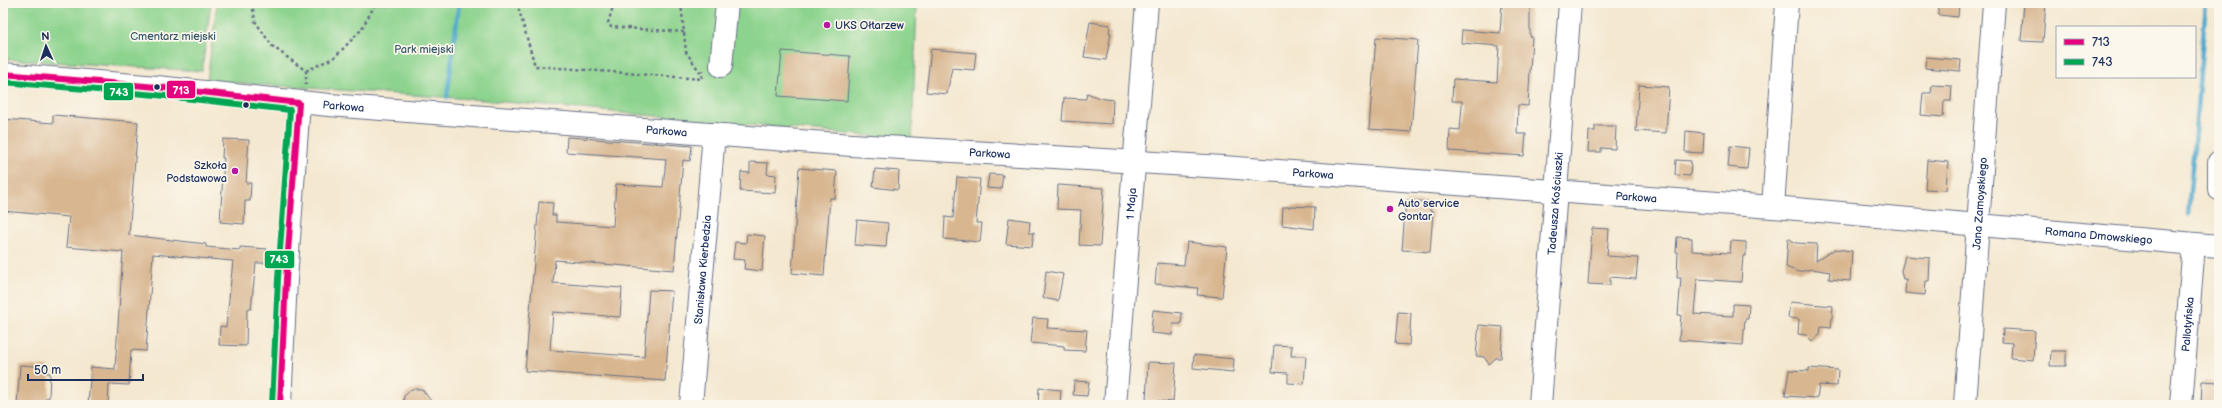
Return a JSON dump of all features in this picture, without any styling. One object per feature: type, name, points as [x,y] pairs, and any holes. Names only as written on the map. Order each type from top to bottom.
[{"type":"street","points":[[708,70],[727,3]]},
{"type":"street","name":"1 Maja","points":[[1115,405],[1147,3]]},
{"type":"street","name":"Tadeusza Kościuszki","points":[[1540,405],[1570,3]]},
{"type":"street","points":[[1773,207],[1787,3]]},
{"type":"street","name":"Jana Zamoyskiego","points":[[1965,405],[1994,3]]},
{"type":"street","name":"Parkowa","points":[[3,74],[157,87],[303,96],[714,134],[852,145],[1134,161],[1773,207],[1978,224]]},
{"type":"street","points":[[280,405],[286,279],[303,96]]},
{"type":"street","name":"Stanisława Kierbedzia","points":[[691,405],[714,134]]},
{"type":"street","points":[[2219,162],[2219,189]]},
{"type":"street","name":"Romana Dmowskiego","points":[[1978,224],[2219,246]]},
{"type":"street","name":"Pallotyńska","points":[[2181,405],[2194,244]]},
{"type":"path","points":[[252,3],[255,21],[272,46],[306,71]]},
{"type":"path","points":[[306,71],[335,57],[361,30],[376,3]]},
{"type":"path","points":[[517,3],[536,66],[702,79],[708,70],[686,52],[680,3]]},
{"type":"path","points":[[614,3],[608,23],[611,27],[684,32]]},
{"type":"path","points":[[303,96],[306,71]]},
{"type":"green space","name":"Cmentarz miejski","points":[[3,3],[211,3],[202,71],[3,59]]},
{"type":"green space","name":"Park miejski","points":[[217,3],[917,3],[912,140],[484,100],[207,81]]},
{"type":"building","points":[[1502,3],[1530,3],[1530,36],[1532,37],[1528,106],[1518,105],[1517,134],[1526,134],[1524,156],[1449,151],[1450,129],[1460,130],[1462,106],[1462,101],[1452,101],[1453,79],[1497,82],[1499,46],[1461,43],[1462,30],[1500,33]]},
{"type":"building","points":[[1939,3],[1959,3],[1958,17],[1938,15]]},
{"type":"building","points":[[2024,3],[2046,3],[2043,42],[2021,41]]},
{"type":"building","points":[[1090,22],[1110,25],[1109,33],[1111,33],[1106,60],[1084,57]]},
{"type":"building","points":[[1376,37],[1418,40],[1411,132],[1369,129]]},
{"type":"building","points":[[931,49],[976,53],[974,70],[952,68],[947,94],[926,92]]},
{"type":"building","points":[[782,51],[850,56],[847,101],[778,96]]},
{"type":"building","points":[[1926,57],[1961,60],[1960,71],[1925,68]]},
{"type":"building","points":[[1639,85],[1669,87],[1666,133],[1636,131]]},
{"type":"building","points":[[1932,85],[1952,86],[1951,101],[1944,101],[1943,117],[1921,115],[1923,93],[1931,93]]},
{"type":"building","points":[[1087,93],[1099,98],[1113,100],[1112,124],[1062,121],[1064,98],[1086,99]]},
{"type":"building","points":[[53,115],[138,122],[129,235],[206,244],[206,247],[240,250],[240,247],[267,249],[265,263],[256,263],[251,309],[247,309],[246,346],[219,345],[220,326],[226,327],[233,261],[153,254],[146,351],[131,350],[129,385],[109,384],[108,405],[88,404],[91,367],[115,369],[123,252],[66,247],[69,217],[3,211],[3,119],[53,123]]},
{"type":"building","points":[[1595,126],[1616,126],[1615,149],[1601,148],[1601,152],[1588,152],[1589,131],[1595,131]]},
{"type":"building","points":[[1686,131],[1704,133],[1703,153],[1685,152]]},
{"type":"building","points":[[567,137],[692,146],[690,161],[683,160],[674,270],[555,260],[553,283],[622,288],[620,317],[553,312],[550,350],[644,357],[649,290],[672,291],[665,381],[525,371],[539,202],[553,203],[552,215],[556,215],[556,222],[613,226],[616,184],[663,187],[666,159],[566,152]]},
{"type":"building","name":"Szkoła Podstawowa","points":[[223,139],[249,140],[246,183],[251,183],[250,201],[245,201],[244,224],[220,222],[224,158],[222,158]]},
{"type":"building","points":[[1730,146],[1749,148],[1747,169],[1728,167]]},
{"type":"building","points":[[1676,160],[1691,161],[1690,176],[1675,175]]},
{"type":"building","points":[[1927,160],[1948,162],[1946,190],[1925,189]]},
{"type":"building","points":[[750,162],[768,163],[767,174],[776,175],[775,193],[740,191],[741,172],[750,173]]},
{"type":"building","points":[[799,168],[837,171],[835,198],[830,198],[824,276],[792,273]]},
{"type":"building","points":[[875,169],[899,171],[898,190],[873,187]]},
{"type":"building","points":[[989,174],[1003,175],[1001,189],[987,188]]},
{"type":"building","points":[[957,177],[980,179],[976,223],[982,223],[980,242],[944,239],[945,217],[953,218]]},
{"type":"building","points":[[1058,185],[1104,188],[1100,246],[1079,245],[1081,210],[1057,209]]},
{"type":"building","points":[[1406,200],[1431,202],[1430,211],[1433,212],[1430,252],[1402,250]]},
{"type":"building","points":[[1283,207],[1315,207],[1314,229],[1282,225]]},
{"type":"building","points":[[1009,218],[1030,221],[1029,232],[1034,232],[1032,246],[1006,244]]},
{"type":"building","points":[[857,220],[888,223],[886,247],[855,245]]},
{"type":"building","points":[[1592,228],[1609,229],[1607,256],[1638,258],[1636,279],[1610,277],[1610,285],[1588,284]]},
{"type":"building","points":[[747,234],[765,236],[762,271],[744,269],[745,260],[733,259],[735,242],[746,243]]},
{"type":"building","points":[[1677,237],[1692,238],[1692,251],[1730,253],[1731,241],[1746,242],[1746,256],[1743,256],[1741,282],[1697,279],[1694,314],[1733,316],[1733,304],[1749,305],[1748,319],[1745,319],[1743,345],[1679,340],[1681,315],[1678,315],[1681,278],[1677,278]]},
{"type":"building","points":[[1788,238],[1796,243],[1817,244],[1816,261],[1835,249],[1852,251],[1850,281],[1829,279],[1830,272],[1812,269],[1798,272],[1786,267]]},
{"type":"building","points":[[1187,242],[1227,247],[1222,297],[1197,295],[1198,288],[1155,284],[1157,263],[1184,265]]},
{"type":"building","points":[[1905,256],[1930,258],[1929,281],[1926,281],[1925,295],[1905,293],[1906,279],[1903,279],[1901,271]]},
{"type":"building","points":[[1046,271],[1063,274],[1058,301],[1043,298]]},
{"type":"building","points":[[1790,302],[1833,306],[1831,328],[1821,327],[1820,335],[1812,341],[1806,335],[1798,334],[1799,319],[1788,318]]},
{"type":"building","points":[[1153,310],[1182,313],[1181,324],[1173,324],[1172,335],[1151,333]]},
{"type":"building","points":[[1398,312],[1411,313],[1409,345],[1395,344]]},
{"type":"building","points":[[1033,318],[1048,319],[1047,328],[1087,330],[1085,351],[1064,350],[1064,346],[1030,343]]},
{"type":"building","points":[[1479,325],[1503,327],[1501,358],[1496,358],[1489,364],[1484,357],[1476,356]]},
{"type":"building","points":[[2003,329],[2035,331],[2033,360],[2011,358],[2012,343],[2002,342]]},
{"type":"building","points":[[1274,345],[1292,346],[1291,356],[1306,356],[1304,384],[1288,383],[1288,373],[1272,372]]},
{"type":"building","points":[[2051,351],[2066,351],[2066,366],[2050,366]]},
{"type":"building","points":[[1194,355],[1234,359],[1233,372],[1193,368]]},
{"type":"building","points":[[1148,362],[1176,363],[1173,402],[1146,400]]},
{"type":"building","points":[[20,365],[48,367],[47,373],[50,373],[49,398],[46,398],[45,405],[17,405]]},
{"type":"building","points":[[1809,368],[1838,370],[1837,386],[1819,385],[1817,398],[1785,396],[1789,370],[1809,371]]},
{"type":"building","points":[[1074,381],[1089,382],[1087,396],[1073,395]]},
{"type":"building","points":[[2202,381],[2219,382],[2219,405],[2201,405]]},
{"type":"building","points":[[1039,388],[1061,390],[1060,405],[1038,405]]},
{"type":"building","points":[[412,389],[422,389],[434,405],[403,405],[404,396]]},
{"type":"waterway","points":[[447,97],[459,3]]},
{"type":"waterway","points":[[2188,215],[2206,3]]},
{"type":"transit line","name":"713","points":[[3,74],[157,87],[299,103]]},
{"type":"transit line","name":"743","points":[[3,82],[156,95],[290,110],[278,278],[272,405]]},
{"type":"transit line","name":"713","points":[[280,405],[286,279],[299,103]]},
{"type":"place","name":"UKS Ołtarzew","points":[[827,25]]},
{"type":"place","name":"Szkoła Podstawowa","points":[[235,171]]},
{"type":"place","name":"Auto service Gontar","points":[[1390,209]]}]
